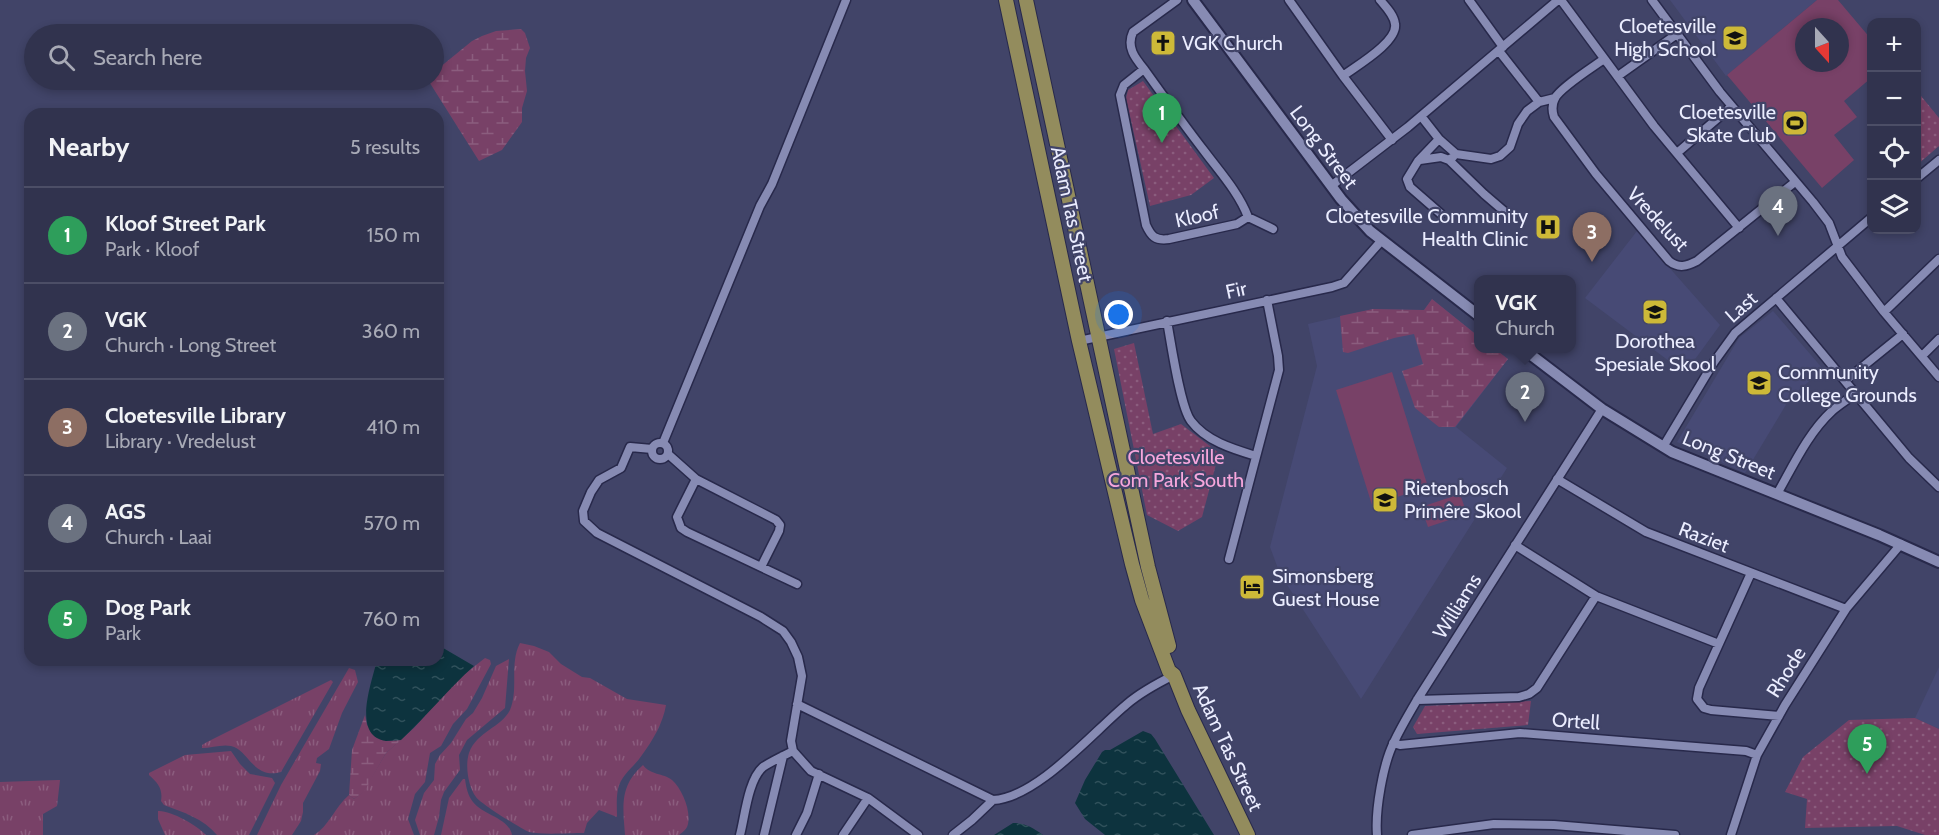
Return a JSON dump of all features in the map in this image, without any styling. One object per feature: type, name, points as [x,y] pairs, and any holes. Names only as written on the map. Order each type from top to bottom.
[{"type":"main road","name":"Adam Tas Street","points":[[1006,0],[1079,340],[1142,600],[1169,670],[1174,675],[1188,710],[1248,835]]},
{"type":"main road","name":"Adam Tas Street","points":[[1026,0],[1155,597],[1175,667],[1174,675]]},
{"type":"street","points":[[663,443],[760,206],[772,184],[846,0]]},
{"type":"street","name":"Kloof","points":[[1144,69],[1124,85],[1120,95],[1149,233],[1158,240],[1169,240],[1237,225],[1248,217],[1244,206],[1144,69],[1130,45],[1133,32],[1177,0]]},
{"type":"street","name":"Long Street","points":[[1193,0],[1354,214],[1382,240],[1474,311]]},
{"type":"street","points":[[1289,0],[1392,140]]},
{"type":"street","points":[[1343,76],[1387,43],[1394,33],[1396,26],[1393,17],[1380,0]]},
{"type":"street","points":[[1468,0],[1539,102]]},
{"type":"street","points":[[1331,186],[1422,116],[1560,0],[1677,153],[1739,228],[1795,182]]},
{"type":"street","points":[[1652,0],[1707,75],[1829,223],[1842,257],[1884,312],[1939,377]]},
{"type":"street","points":[[1618,76],[1677,34]]},
{"type":"street","points":[[1418,160],[1442,157],[1491,159],[1500,156],[1510,147],[1521,117],[1539,102],[1555,98],[1604,59]]},
{"type":"street","name":"Vredelust","points":[[1555,98],[1552,111],[1557,123],[1596,174],[1675,266],[1683,267],[1697,261],[1739,228]]},
{"type":"street","points":[[1677,153],[1732,106]]},
{"type":"street","points":[[1422,116],[1452,157],[1484,194],[1512,218]]},
{"type":"street","points":[[1439,140],[1418,160],[1407,182],[1441,214]]},
{"type":"street","points":[[1921,176],[1939,160]]},
{"type":"street","points":[[1248,217],[1273,229]]},
{"type":"street","name":"Last","points":[[1663,447],[1714,362],[1735,333],[1867,221]]},
{"type":"street","name":"Fir","points":[[1079,340],[1344,283],[1382,240]]},
{"type":"street","points":[[1884,312],[1939,259]]},
{"type":"street","points":[[1776,298],[1909,458],[1939,486]]},
{"type":"street","points":[[1229,559],[1279,370],[1267,300]]},
{"type":"street","points":[[1167,321],[1184,402],[1191,422],[1213,440],[1256,456]]},
{"type":"street","points":[[1845,381],[1903,334]]},
{"type":"street","points":[[1922,356],[1939,339]]},
{"type":"street","name":"Long Street","points":[[1529,353],[1602,409],[1663,447],[1698,464],[1901,544],[1939,562]]},
{"type":"street","points":[[1777,494],[1794,463],[1823,422],[1855,394]]},
{"type":"street","name":"Williams","points":[[1377,835],[1380,793],[1393,742],[1417,700],[1602,409]]},
{"type":"street","points":[[663,443],[657,443],[652,449],[653,455],[657,459],[663,458],[668,453]]},
{"type":"street","points":[[663,443],[668,453],[696,479],[776,520],[780,525],[761,567]]},
{"type":"street","points":[[652,449],[630,447],[621,468],[599,480],[583,511],[584,522],[597,533],[761,617],[783,632],[798,657],[802,676],[791,741],[793,751],[811,771],[868,798],[918,835]]},
{"type":"street","points":[[696,479],[676,517],[681,528],[797,584]]},
{"type":"street","name":"Raziet","points":[[1557,479],[1646,532],[1846,609]]},
{"type":"street","name":"Rhode","points":[[1731,835],[1757,755],[1779,716],[1846,609],[1901,544]]},
{"type":"street","points":[[1515,545],[1596,596],[1719,645]]},
{"type":"street","points":[[1751,573],[1697,699],[1704,708],[1711,710],[1779,716]]},
{"type":"street","points":[[1417,700],[1520,697],[1529,694],[1537,688],[1596,596]]},
{"type":"street","points":[[953,835],[993,800],[1011,797],[1033,786],[1129,702],[1148,688],[1174,675]]},
{"type":"street","points":[[797,704],[993,800]]},
{"type":"street","name":"Ortell","points":[[1393,742],[1400,746],[1520,733],[1746,751],[1757,755]]},
{"type":"street","points":[[741,835],[754,779],[763,768],[793,751]]},
{"type":"street","points":[[764,835],[783,756]]},
{"type":"street","points":[[796,835],[807,813],[819,774]]},
{"type":"street","points":[[843,835],[868,798]]},
{"type":"street","points":[[1412,835],[1494,824],[1554,825],[1675,835]]},
{"type":"shaded area","name":"Cloetesville High School","points":[[1670,0],[1817,0],[1795,18],[1726,76]]},
{"type":"shaded area","name":"Dorothea Spesiale Skool","points":[[1637,231],[1720,325],[1685,373],[1585,298]]},
{"type":"shaded area","name":"Rietenbosch Primêre Skool","points":[[1432,299],[1474,333],[1474,353],[1500,353],[1508,359],[1456,427],[1507,468],[1361,699],[1280,574],[1270,547],[1317,366],[1308,324],[1373,309],[1424,310]]},
{"type":"shaded area","name":"Community College Grounds","points":[[1773,311],[1823,369],[1790,398],[1745,473],[1677,442],[1739,338]]},
{"type":"shaded area","points":[[1939,667],[1939,729],[1915,718]]},
{"type":"green space","points":[[1817,0],[1838,0],[1867,34],[1867,81],[1844,101],[1857,117],[1834,135],[1854,160],[1822,188],[1727,75],[1795,18],[1795,72],[1849,72],[1849,18],[1795,18]]},
{"type":"green space","points":[[521,29],[525,33],[530,48],[525,71],[527,91],[522,108],[522,122],[502,150],[479,161],[434,90],[444,90],[444,64],[472,41],[496,31]]},
{"type":"green space","points":[[1143,81],[1214,178],[1191,195],[1150,206],[1126,98],[1128,90]]},
{"type":"green space","points":[[1921,96],[1939,118],[1939,146],[1921,162]]},
{"type":"green space","points":[[1432,299],[1474,333],[1474,353],[1500,353],[1508,359],[1455,427],[1439,427],[1415,408],[1402,371],[1423,364],[1414,334],[1348,353],[1343,352],[1340,316],[1373,309],[1424,310]]},
{"type":"green space","name":"Cloetesville Com Park South","points":[[1134,343],[1153,434],[1181,424],[1219,453],[1202,517],[1178,531],[1147,515],[1114,349]]},
{"type":"green space","points":[[1392,372],[1428,487],[1372,505],[1336,390]]},
{"type":"green space","points":[[1460,494],[1467,514],[1428,527],[1421,507]]},
{"type":"green space","points":[[520,643],[549,652],[561,664],[582,677],[590,678],[627,699],[666,705],[654,737],[620,784],[617,796],[617,817],[599,810],[587,823],[584,833],[529,832],[485,805],[476,797],[471,787],[467,769],[469,753],[483,734],[501,721],[510,710],[514,694],[515,659]]},
{"type":"green space","points":[[485,658],[490,660],[491,664],[467,709],[453,724],[441,746],[430,753],[425,782],[415,794],[408,819],[414,835],[314,835],[324,827],[349,795],[354,799],[363,792],[386,753],[414,728],[457,680]]},
{"type":"green space","points":[[509,659],[505,708],[467,740],[459,755],[460,770],[441,800],[434,835],[420,835],[415,820],[424,793],[434,780],[435,764],[466,719],[473,713],[496,666]]},
{"type":"green space","points":[[349,668],[355,670],[358,682],[342,713],[329,749],[317,758],[316,763],[321,764],[320,771],[303,803],[301,821],[292,835],[257,835],[281,785]]},
{"type":"green space","points":[[331,680],[333,682],[281,772],[264,772],[237,748],[231,746],[202,748],[202,745],[207,742]]},
{"type":"green space","points":[[1531,701],[1528,725],[1417,734],[1413,727],[1425,706]]},
{"type":"green space","points":[[365,715],[367,725],[386,741],[401,740],[386,753],[364,792],[354,799],[349,795],[352,750]]},
{"type":"green space","points":[[1915,718],[1939,729],[1939,835],[1925,835],[1897,826],[1805,828],[1807,799],[1785,792],[1803,757],[1849,720]]},
{"type":"green space","points":[[231,751],[250,774],[272,778],[275,783],[249,835],[217,835],[200,820],[164,805],[161,801],[159,786],[149,773],[185,755]]},
{"type":"green space","points":[[643,765],[649,771],[672,780],[682,794],[689,818],[687,827],[679,835],[625,835],[623,806],[626,789],[635,773]]},
{"type":"green space","points":[[465,779],[473,802],[506,824],[512,835],[441,835],[449,798]]},
{"type":"green space","points":[[60,780],[57,806],[43,814],[43,835],[0,835],[0,782]]},
{"type":"green space","points":[[158,811],[183,819],[206,835],[165,835],[158,819]]},
{"type":"water","points":[[444,648],[474,666],[401,740],[386,741],[375,737],[369,729],[366,719],[368,694],[375,666],[444,666]]},
{"type":"water","points":[[1143,731],[1151,734],[1155,739],[1214,835],[1105,835],[1085,819],[1075,803],[1085,780],[1102,752],[1110,750]]},
{"type":"water","points":[[1013,823],[1029,826],[1043,835],[994,835]]},
{"type":"place","name":"Cloetesville High School","points":[[1735,38]]},
{"type":"place","name":"VGK Church","points":[[1163,43]]},
{"type":"place","name":"Cloetesville Skate Club","points":[[1795,123]]},
{"type":"place","name":"Kloof Street Park","points":[[1162,143]]},
{"type":"place","name":"Cloetesville Community Health Clinic","points":[[1548,227]]},
{"type":"place","name":"AGS","points":[[1778,236]]},
{"type":"place","name":"Cloetesville Library","points":[[1592,262]]},
{"type":"place","name":"Dorothea Spesiale Skool","points":[[1655,312]]},
{"type":"place","name":"Community College Grounds","points":[[1759,383]]},
{"type":"place","name":"VGK","points":[[1525,422]]},
{"type":"place","name":"Rietenbosch Primêre Skool","points":[[1385,500]]},
{"type":"place","name":"Simonsberg Guest House","points":[[1252,587]]},
{"type":"place","name":"Dog Park","points":[[1867,774]]}]
